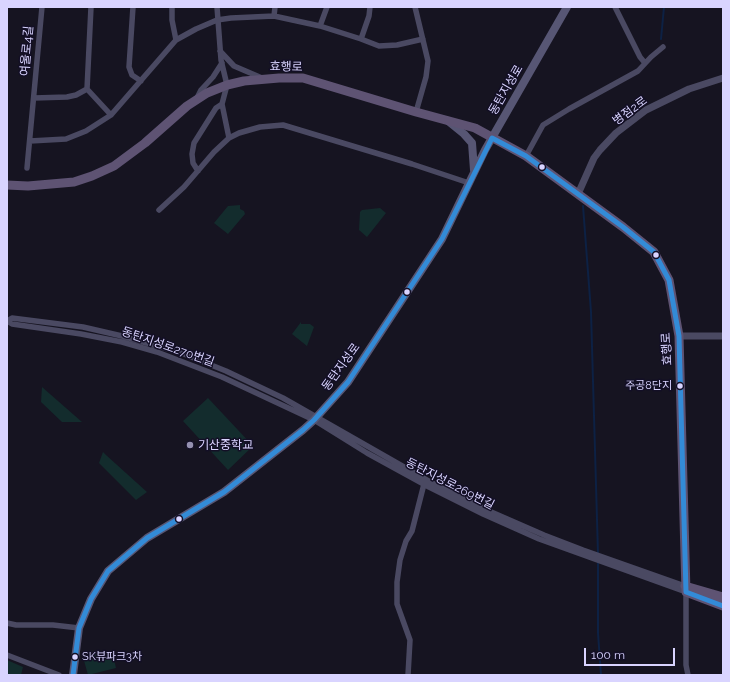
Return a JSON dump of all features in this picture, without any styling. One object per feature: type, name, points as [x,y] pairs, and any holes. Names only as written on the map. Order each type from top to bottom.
[{"type":"main road","name":"동탄지성로","points":[[73,675],[79,628],[91,599],[108,571],[148,538],[224,492],[316,418],[348,382],[442,239],[492,138],[567,7]]},
{"type":"main road","name":"효행로","points":[[7,185],[28,186],[74,182],[92,176],[114,166],[197,98],[227,85],[264,79],[303,78],[475,128],[526,156],[604,212],[654,252],[669,280],[679,336],[686,589]]},
{"type":"main road","points":[[447,120],[464,134],[472,143],[474,172]]},
{"type":"main road","points":[[686,589],[723,597]]},
{"type":"main road","points":[[686,589],[723,606]]},
{"type":"street","name":"여울로4길","points":[[27,168],[42,7]]},
{"type":"street","points":[[91,7],[87,89],[111,115]]},
{"type":"street","points":[[133,7],[129,67],[132,75],[141,81]]},
{"type":"street","points":[[172,7],[172,20],[176,40]]},
{"type":"street","points":[[217,7],[220,50],[227,85],[222,104],[229,138]]},
{"type":"street","points":[[274,16],[275,7]]},
{"type":"street","points":[[320,26],[327,7]]},
{"type":"street","points":[[361,39],[369,16],[370,7]]},
{"type":"street","points":[[415,7],[428,61],[426,78],[416,112]]},
{"type":"street","points":[[614,7],[640,57],[645,63]]},
{"type":"street","points":[[30,141],[66,139],[86,131],[111,115],[176,40],[217,20],[274,16],[320,26],[379,46],[397,45],[423,39]]},
{"type":"street","points":[[526,156],[543,125],[568,109],[638,71],[651,56],[663,48]]},
{"type":"street","points":[[220,50],[234,66],[264,79]]},
{"type":"street","points":[[197,98],[222,63]]},
{"type":"street","name":"병점2로","points":[[575,191],[586,176],[594,158],[600,150],[616,133],[646,110],[689,89],[723,78]]},
{"type":"street","points":[[34,98],[67,97],[76,95],[87,89]]},
{"type":"street","points":[[198,171],[193,163],[192,154],[194,143],[216,108],[222,104]]},
{"type":"street","points":[[160,210],[184,187],[214,152],[229,138],[239,133],[260,127],[282,125],[412,164],[469,183]]},
{"type":"street","points":[[7,321],[12,318],[83,328],[122,336],[178,352],[271,392],[386,458],[489,511],[582,552],[686,589],[686,665],[688,675]]},
{"type":"street","points":[[679,336],[723,336]]},
{"type":"street","name":"동탄지성로269번길","points":[[316,418],[367,453],[483,514],[538,539],[582,552]]},
{"type":"street","points":[[408,675],[410,640],[397,604],[397,582],[400,560],[406,541],[412,530],[424,484]]},
{"type":"street","points":[[7,623],[16,625],[53,625],[79,628]]},
{"type":"street","points":[[7,655],[59,675]]},
{"type":"green space","points":[[240,205],[240,209],[244,211],[245,214],[228,234],[214,223],[228,206]]},
{"type":"green space","points":[[380,208],[386,213],[367,237],[359,230],[360,212],[362,210]]},
{"type":"green space","points":[[301,322],[301,324],[310,324],[314,327],[307,346],[292,334]]},
{"type":"green space","points":[[42,387],[82,422],[62,422],[41,402]]},
{"type":"green space","points":[[208,398],[253,446],[228,470],[183,421]]},
{"type":"green space","points":[[103,452],[147,492],[136,500],[99,463]]},
{"type":"green space","points":[[112,651],[116,668],[88,675],[83,657]]},
{"type":"green space","points":[[7,660],[23,667],[21,675],[7,675]]},
{"type":"waterway","points":[[661,39],[664,7]]},
{"type":"waterway","points":[[583,206],[591,312],[598,554]]},
{"type":"waterway","points":[[598,560],[598,633],[601,675]]},
{"type":"transit line","points":[[73,675],[79,628],[91,599],[108,571],[147,538],[224,492],[303,430],[348,382],[442,239],[492,138],[526,156],[623,227],[654,252],[669,280],[679,336],[686,592],[723,606]]},
{"type":"place","name":"주공8단지","points":[[680,386]]},
{"type":"place","name":"기산중학교","points":[[190,445]]},
{"type":"place","name":"SK뷰파크3차","points":[[75,657]]}]
